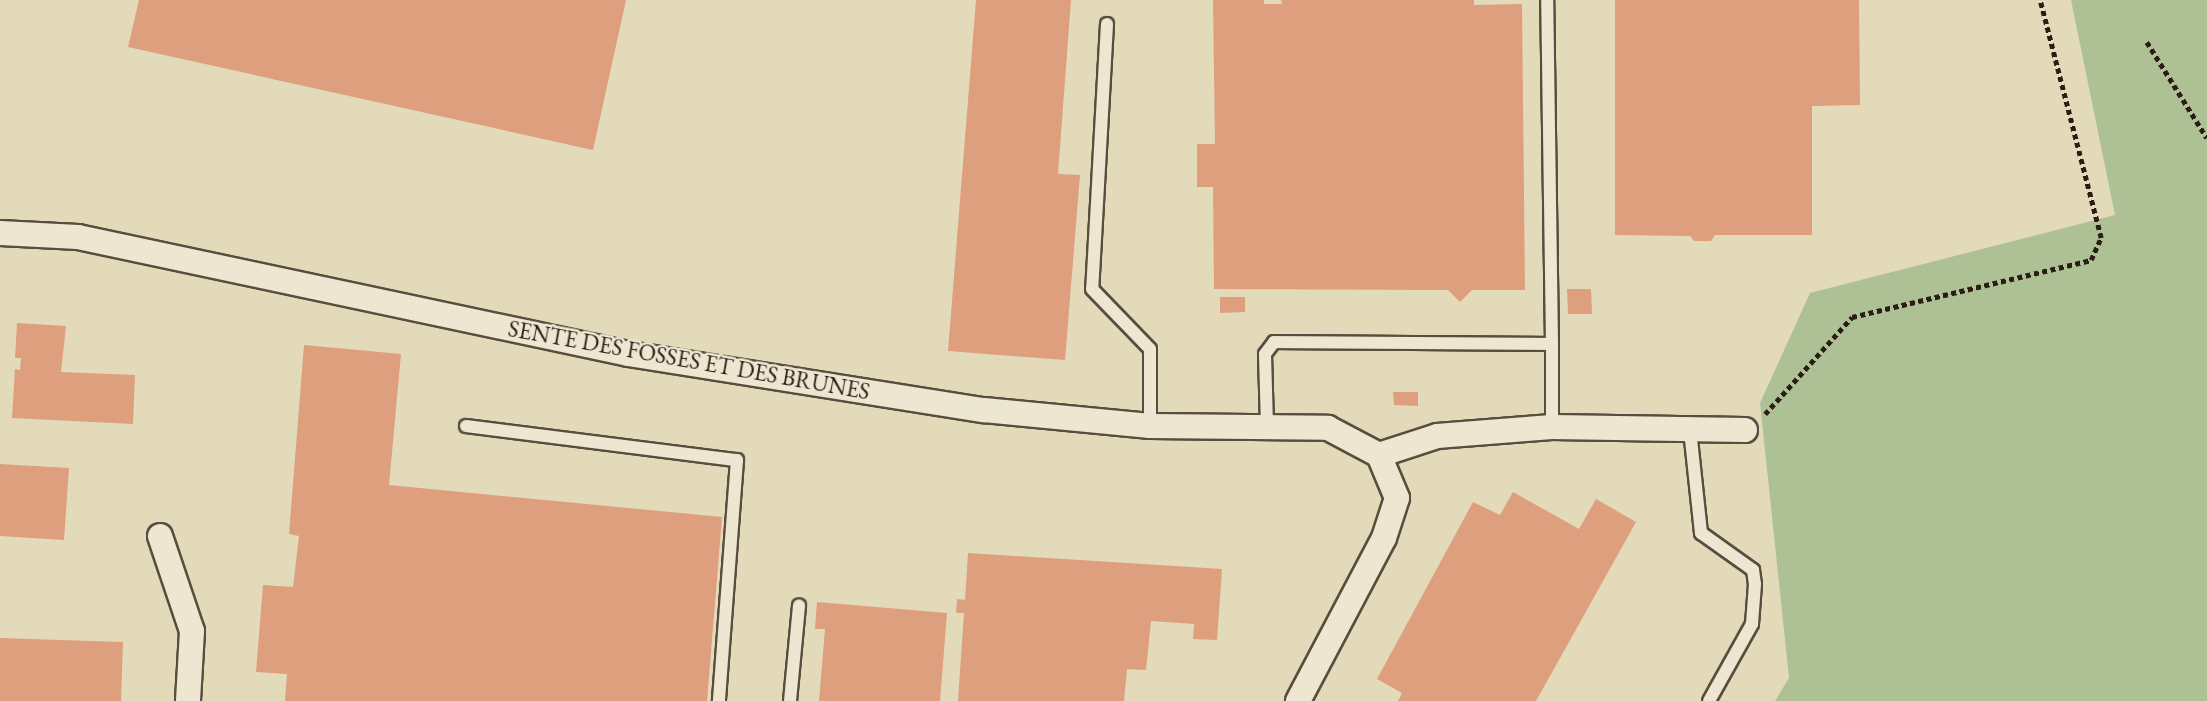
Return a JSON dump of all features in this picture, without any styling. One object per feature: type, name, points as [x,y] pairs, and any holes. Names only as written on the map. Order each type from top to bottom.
[{"type":"street","name":"SENTE DES FOSSES ET DES BRUNES","points":[[0,233],[78,237],[629,354],[984,410],[1150,426],[1328,428],[1379,455]]},
{"type":"street","points":[[1299,701],[1384,538],[1397,498],[1379,455],[1437,436],[1552,427],[1745,430]]},
{"type":"street","points":[[160,536],[192,631],[188,701]]},
{"type":"lane","points":[[1547,0],[1552,427]]},
{"type":"lane","points":[[1107,24],[1092,289],[1150,349],[1150,426]]},
{"type":"lane","points":[[1267,426],[1265,354],[1274,342],[1552,344]]},
{"type":"lane","points":[[466,426],[737,460],[719,701]]},
{"type":"lane","points":[[1690,430],[1701,533],[1753,570],[1755,584],[1752,624],[1709,701]]},
{"type":"lane","points":[[790,701],[799,605]]},
{"type":"path","points":[[1745,430],[1772,409],[1852,317],[2091,260],[2101,238],[2040,0]]},
{"type":"path","points":[[2147,42],[2207,138]]},
{"type":"green space","points":[[2071,0],[2207,0],[2207,701],[1775,701],[1789,678],[1760,403],[1810,293],[2115,215]]},
{"type":"building","points":[[139,0],[626,0],[593,150],[128,47]]},
{"type":"building","points":[[976,0],[1071,0],[1058,174],[1080,175],[1065,360],[948,351]]},
{"type":"building","points":[[1213,0],[1264,0],[1264,4],[1282,4],[1281,0],[1474,0],[1474,5],[1522,4],[1525,290],[1472,290],[1460,302],[1448,290],[1214,289],[1213,187],[1197,187],[1197,144],[1215,144]]},
{"type":"building","points":[[1615,0],[1859,0],[1860,105],[1812,106],[1812,235],[1715,235],[1711,241],[1694,241],[1690,236],[1615,235]]},
{"type":"building","points":[[1567,289],[1591,289],[1592,314],[1568,314]]},
{"type":"building","points":[[1220,297],[1245,297],[1245,312],[1220,313]]},
{"type":"building","points":[[17,323],[66,326],[61,372],[135,375],[133,424],[12,418],[15,369],[20,370],[21,358],[15,358]]},
{"type":"building","points":[[304,345],[401,354],[389,485],[722,517],[707,701],[285,701],[287,674],[256,672],[263,585],[293,587],[299,536],[289,534]]},
{"type":"building","points":[[1393,392],[1418,392],[1418,406],[1394,405]]},
{"type":"building","points":[[0,464],[69,468],[64,540],[0,536]]},
{"type":"building","points":[[1513,492],[1579,529],[1596,499],[1636,522],[1536,701],[1398,701],[1402,693],[1377,679],[1473,502],[1500,515]]},
{"type":"building","points":[[968,553],[1222,569],[1217,640],[1193,639],[1194,624],[1151,621],[1146,670],[1127,669],[1124,701],[958,701],[964,613],[956,613],[957,599],[965,600]]},
{"type":"building","points":[[817,602],[947,613],[940,701],[819,701],[825,629],[815,629]]},
{"type":"building","points":[[0,638],[123,642],[121,701],[0,701]]}]
